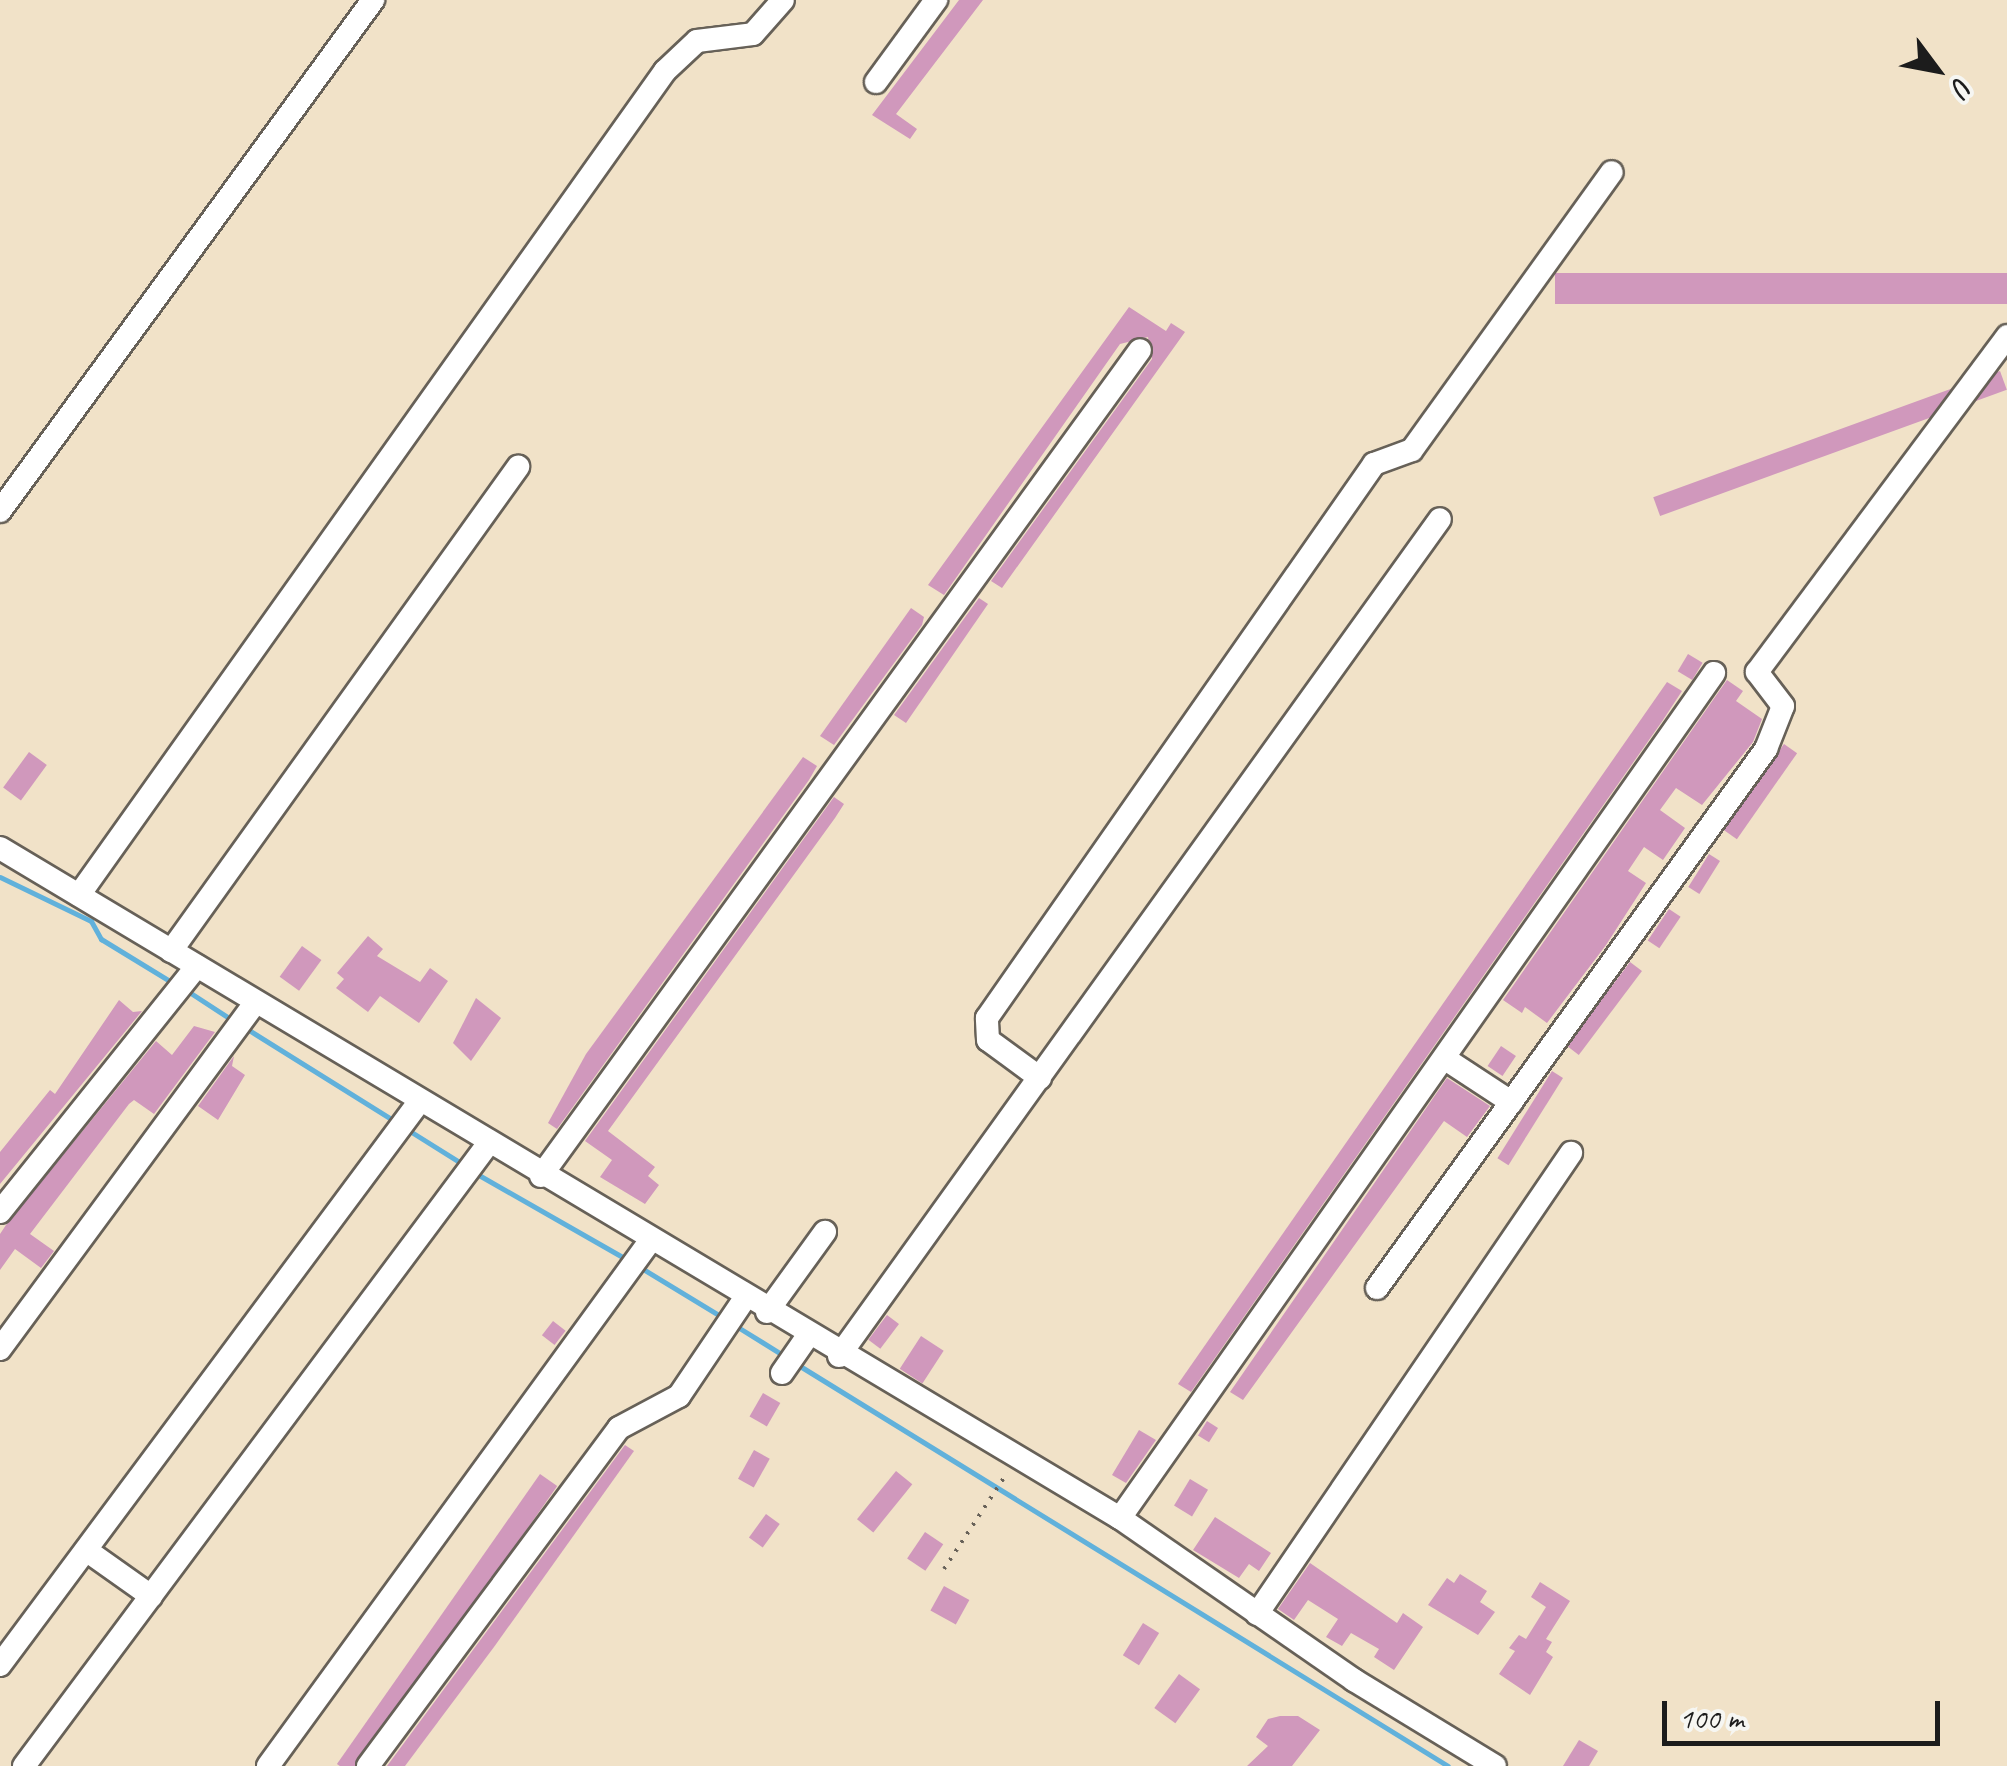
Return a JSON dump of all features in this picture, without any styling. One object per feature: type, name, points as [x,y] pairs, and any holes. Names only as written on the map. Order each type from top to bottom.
[{"type":"street","points":[[0,510],[373,0]]},
{"type":"street","points":[[78,895],[664,72],[698,41],[753,34],[784,0]]},
{"type":"street","points":[[876,82],[936,0]]},
{"type":"street","points":[[1040,1078],[988,1040],[987,1018],[1374,464],[1412,450],[1612,172]]},
{"type":"street","points":[[1377,1288],[1766,750],[1784,717],[1783,706],[1757,672],[2007,336]]},
{"type":"street","points":[[541,1176],[1140,350]]},
{"type":"street","points":[[170,950],[518,467]]},
{"type":"street","points":[[839,1356],[1440,519]]},
{"type":"street","points":[[1120,1518],[1448,1060],[1714,673]]},
{"type":"street","points":[[0,848],[170,950],[194,970],[483,1151],[541,1176],[740,1305],[767,1312],[803,1343],[839,1356],[1120,1518],[1257,1614],[1495,1766]]},
{"type":"street","points":[[0,1212],[194,970]]},
{"type":"street","points":[[0,1349],[253,1007]]},
{"type":"street","points":[[1448,1060],[1511,1102]]},
{"type":"street","points":[[0,1665],[414,1108]]},
{"type":"street","points":[[24,1766],[483,1151]]},
{"type":"street","points":[[1257,1614],[1571,1153]]},
{"type":"street","points":[[767,1312],[825,1232]]},
{"type":"street","points":[[268,1766],[646,1247]]},
{"type":"street","points":[[368,1766],[619,1428],[635,1414],[673,1401],[740,1305]]},
{"type":"street","points":[[782,1372],[803,1343]]},
{"type":"street","points":[[86,1550],[151,1596]]},
{"type":"path","points":[[944,1569],[1010,1468]]},
{"type":"building","points":[[959,0],[983,0],[896,114],[917,129],[910,139],[872,115]]},
{"type":"building","points":[[1555,273],[2007,273],[2007,304],[1555,304]]},
{"type":"building","points":[[1129,307],[1166,331],[1171,323],[1185,332],[1002,588],[991,581],[1152,359],[1148,337],[1120,344],[944,595],[928,585]]},
{"type":"building","points":[[2000,371],[2007,390],[1660,516],[1653,497]]},
{"type":"building","points":[[979,598],[988,604],[906,723],[894,715]]},
{"type":"building","points":[[911,608],[924,617],[922,625],[834,745],[820,736]]},
{"type":"building","points":[[1688,654],[1703,663],[1692,680],[1678,671]]},
{"type":"building","points":[[1727,680],[1743,691],[1736,701],[1762,719],[1753,742],[1702,805],[1676,788],[1660,810],[1685,828],[1663,860],[1644,847],[1628,871],[1646,883],[1606,945],[1547,1023],[1525,1007],[1522,1013],[1503,1000]]},
{"type":"building","points":[[1667,682],[1682,691],[1663,720],[1191,1392],[1178,1384]]},
{"type":"building","points":[[1784,744],[1797,753],[1737,839],[1724,830]]},
{"type":"building","points":[[29,752],[47,765],[21,801],[3,788]]},
{"type":"building","points":[[803,757],[817,766],[809,780],[557,1129],[548,1123],[586,1054]]},
{"type":"building","points":[[834,797],[844,804],[835,818],[608,1131],[655,1167],[648,1176],[659,1185],[645,1204],[600,1177],[612,1160],[585,1141]]},
{"type":"building","points":[[1709,854],[1720,861],[1699,894],[1688,887]]},
{"type":"building","points":[[1669,909],[1681,917],[1659,948],[1648,941]]},
{"type":"building","points":[[368,936],[383,949],[377,956],[420,982],[430,968],[448,981],[419,1023],[380,996],[368,1012],[336,988],[344,979],[337,973]]},
{"type":"building","points":[[302,946],[321,960],[299,991],[280,977]]},
{"type":"building","points":[[1630,962],[1642,971],[1579,1055],[1567,1046]]},
{"type":"building","points":[[476,998],[501,1018],[471,1061],[453,1043]]},
{"type":"building","points":[[119,1000],[133,1012],[142,1011],[0,1184],[0,1152],[50,1090],[55,1094]]},
{"type":"building","points":[[194,1026],[215,1032],[154,1114],[134,1100],[129,1104],[30,1234],[54,1251],[41,1268],[15,1249],[0,1270],[0,1234],[6,1225],[156,1041],[172,1055]]},
{"type":"building","points":[[1501,1046],[1516,1056],[1503,1076],[1488,1066]]},
{"type":"building","points":[[234,1056],[232,1066],[245,1075],[218,1120],[198,1106]]},
{"type":"building","points":[[1552,1071],[1563,1078],[1508,1165],[1497,1158]]},
{"type":"building","points":[[1447,1078],[1490,1106],[1467,1137],[1444,1121],[1243,1400],[1230,1392]]},
{"type":"building","points":[[887,1315],[899,1324],[880,1349],[868,1340]]},
{"type":"building","points":[[553,1321],[566,1331],[555,1345],[542,1335]]},
{"type":"building","points":[[921,1336],[944,1351],[922,1383],[900,1369]]},
{"type":"building","points":[[763,1393],[780,1403],[767,1426],[750,1416]]},
{"type":"building","points":[[1207,1421],[1218,1428],[1209,1442],[1198,1435]]},
{"type":"building","points":[[1139,1430],[1156,1440],[1126,1483],[1112,1475]]},
{"type":"building","points":[[625,1445],[634,1451],[494,1647],[405,1766],[387,1766]]},
{"type":"building","points":[[754,1450],[770,1459],[754,1488],[738,1479]]},
{"type":"building","points":[[896,1471],[912,1484],[873,1532],[857,1519]]},
{"type":"building","points":[[540,1474],[557,1486],[361,1766],[337,1764]]},
{"type":"building","points":[[1190,1479],[1208,1490],[1192,1516],[1174,1506]]},
{"type":"building","points":[[766,1514],[780,1524],[763,1547],[749,1537]]},
{"type":"building","points":[[1215,1517],[1271,1553],[1259,1571],[1249,1564],[1239,1578],[1193,1550]]},
{"type":"building","points":[[925,1532],[943,1544],[925,1571],[907,1559]]},
{"type":"building","points":[[1310,1563],[1397,1623],[1403,1613],[1423,1627],[1394,1670],[1374,1657],[1379,1649],[1351,1633],[1342,1646],[1326,1637],[1338,1619],[1308,1600],[1294,1620],[1278,1609]]},
{"type":"building","points":[[1460,1574],[1487,1591],[1480,1602],[1495,1612],[1478,1635],[1428,1605],[1447,1578],[1454,1583]]},
{"type":"building","points":[[1540,1582],[1570,1601],[1546,1639],[1552,1642],[1546,1652],[1553,1657],[1530,1695],[1499,1674],[1515,1651],[1509,1648],[1519,1635],[1526,1639],[1546,1607],[1531,1597]]},
{"type":"building","points":[[944,1586],[969,1600],[956,1625],[930,1610]]},
{"type":"building","points":[[1143,1623],[1159,1633],[1139,1665],[1123,1655]]},
{"type":"building","points":[[1179,1674],[1200,1689],[1175,1723],[1154,1708]]},
{"type":"building","points":[[1298,1716],[1320,1730],[1292,1766],[1247,1766],[1268,1746],[1256,1737],[1268,1719]]},
{"type":"building","points":[[1579,1740],[1598,1751],[1589,1766],[1563,1766]]},
{"type":"waterway","points":[[0,877],[91,921],[101,939],[176,985]]},
{"type":"waterway","points":[[186,990],[235,1022]]},
{"type":"waterway","points":[[244,1027],[396,1122]]},
{"type":"waterway","points":[[405,1128],[464,1165]]},
{"type":"waterway","points":[[477,1174],[628,1260]]},
{"type":"waterway","points":[[638,1266],[722,1317]]},
{"type":"waterway","points":[[736,1326],[786,1357]]},
{"type":"waterway","points":[[795,1363],[1448,1766]]}]
